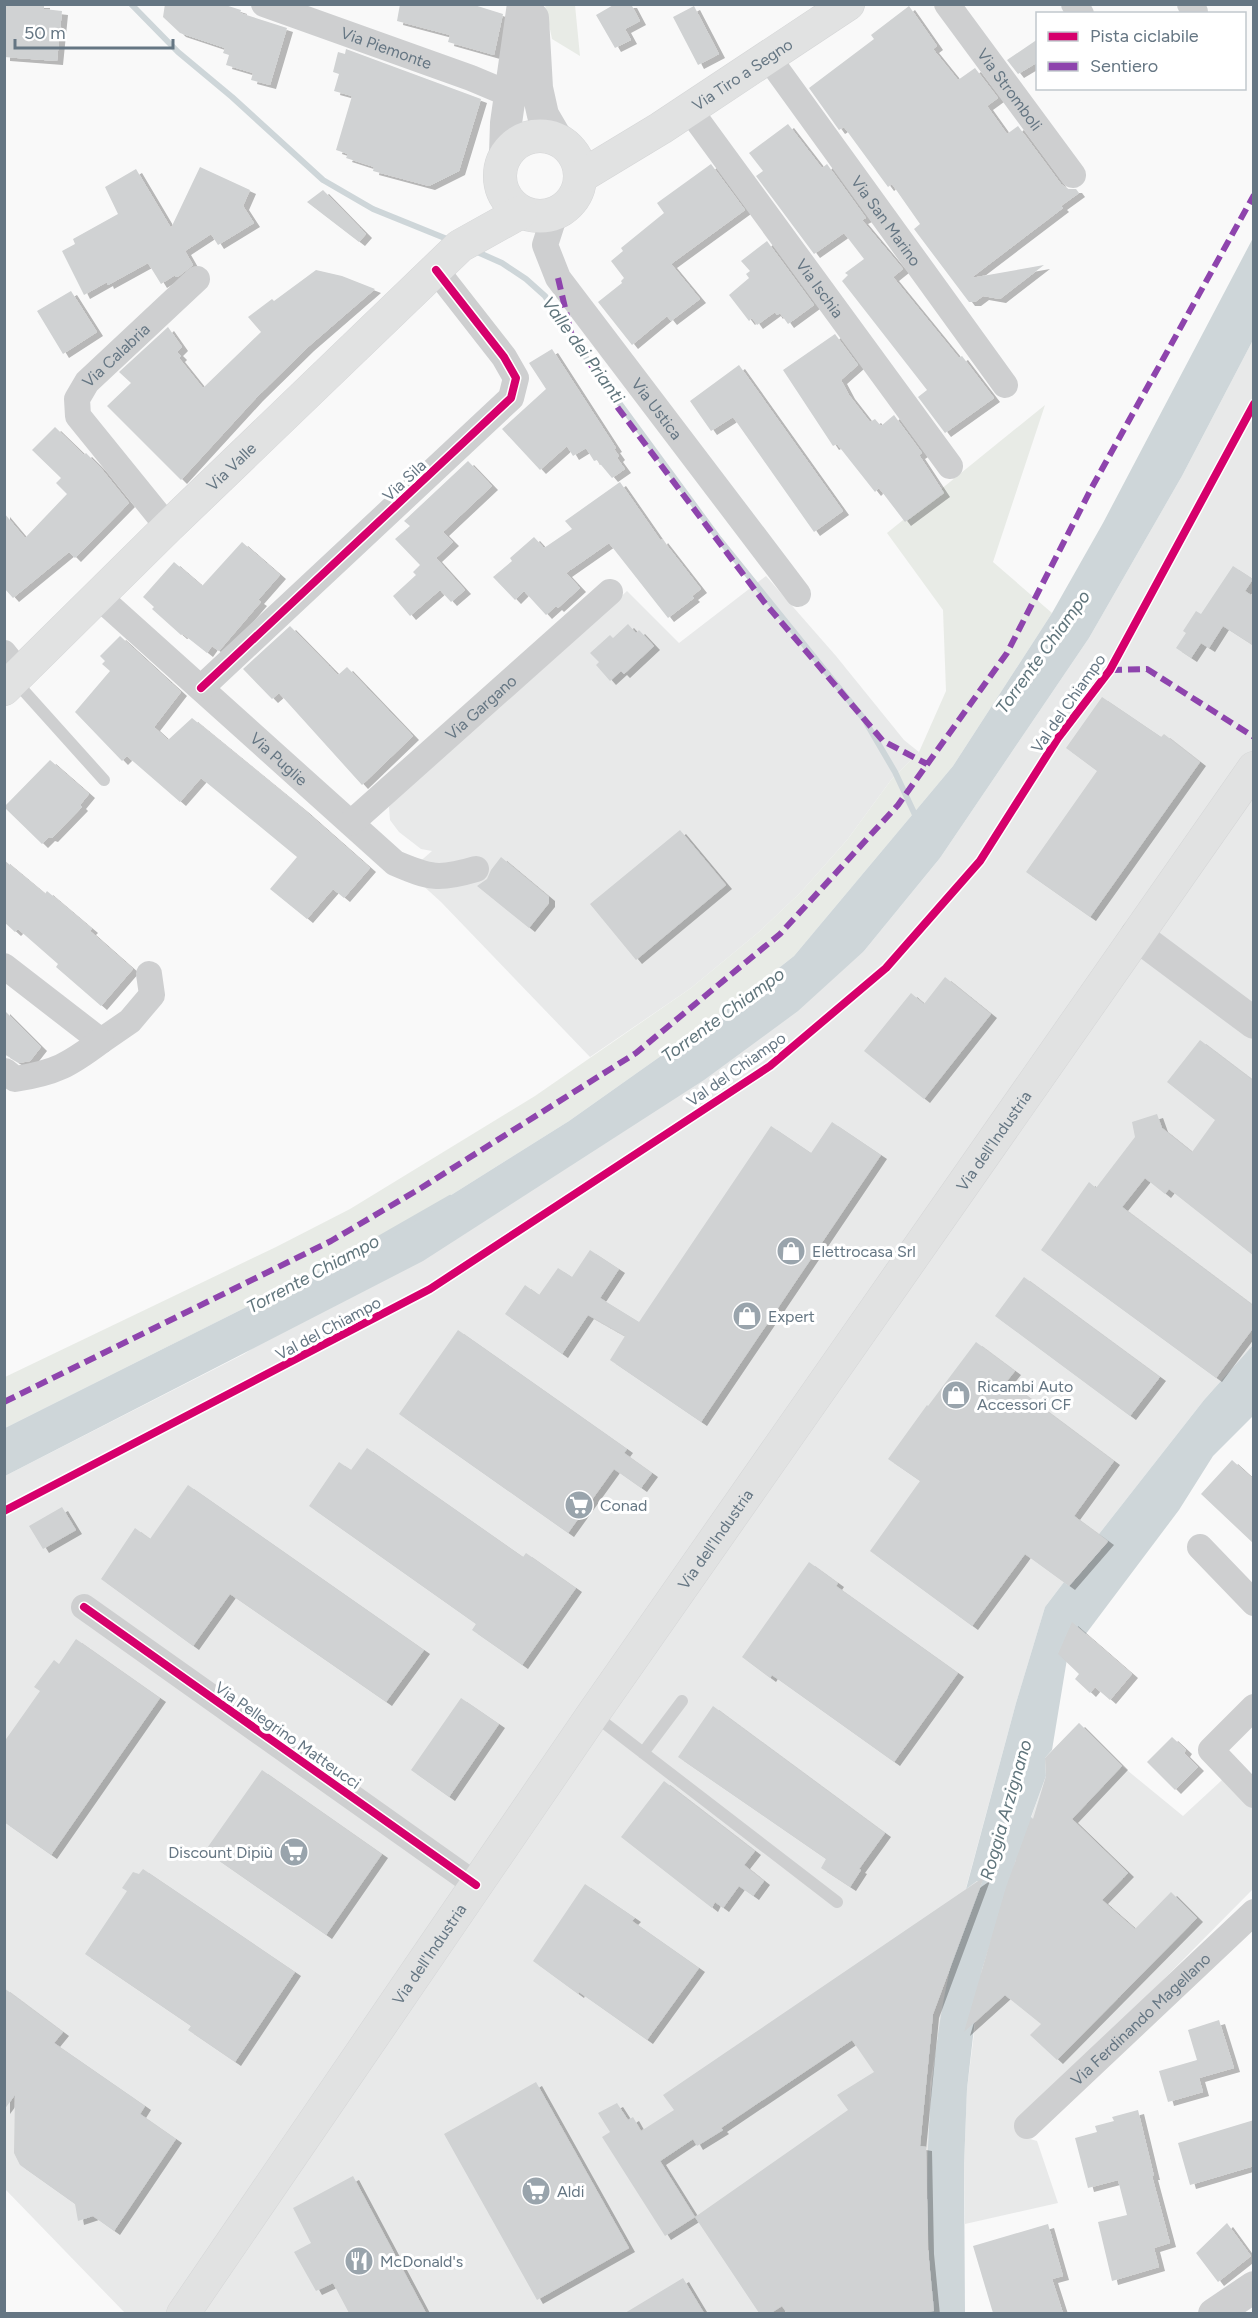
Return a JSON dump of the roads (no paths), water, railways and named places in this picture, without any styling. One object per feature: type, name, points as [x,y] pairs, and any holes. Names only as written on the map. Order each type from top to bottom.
[{"type":"main road","name":"Via Tiro a Segno","points":[[580,177],[689,110],[848,4]]},
{"type":"main road","name":"Via Valle","points":[[460,246],[513,145],[522,139],[534,136],[562,143]]},
{"type":"main road","name":"Via Tiro a Segno","points":[[562,143],[636,143]]},
{"type":"main road","points":[[502,167],[506,198],[521,212],[532,216],[555,214],[573,199],[580,177],[574,155],[562,143]]},
{"type":"main road","name":"Via Valle","points":[[11,674],[99,597],[168,527],[460,246],[521,212]]},
{"type":"main road","name":"Via dell'Industria","points":[[183,2313],[593,1714],[1254,768]]},
{"type":"street","name":"Via Piemonte","points":[[264,4],[471,78],[509,94]]},
{"type":"street","points":[[502,167],[509,94],[523,4]]},
{"type":"street","points":[[531,4],[537,88],[543,115],[562,143]]},
{"type":"street","name":"Via Stromboli","points":[[947,4],[1073,175]]},
{"type":"street","name":"Via San Marino","points":[[768,57],[1005,385]]},
{"type":"street","name":"Via Ischia","points":[[689,110],[950,466]]},
{"type":"street","name":"Via Ustica","points":[[555,214],[545,245],[558,278],[798,594]]},
{"type":"street","name":"Via Sila","points":[[201,688],[511,398],[516,378],[504,357],[436,270]]},
{"type":"street","name":"Via Calabria","points":[[168,527],[78,416],[77,399],[87,382],[197,279]]},
{"type":"street","name":"Via Gargano","points":[[351,824],[610,592]]},
{"type":"street","name":"Via Puglie","points":[[99,597],[395,863],[426,876],[451,876],[476,869]]},
{"type":"street","points":[[1137,935],[1254,1023]]},
{"type":"street","points":[[4,966],[101,1041]]},
{"type":"street","points":[[5,1071],[15,1079],[45,1075],[74,1062],[130,1021],[152,995],[149,974]]},
{"type":"street","points":[[1200,1547],[1254,1603]]},
{"type":"street","name":"Via Pellegrino Matteucci","points":[[84,1607],[476,1885]]},
{"type":"street","points":[[1254,1707],[1211,1750],[1254,1795]]},
{"type":"street","name":"Via Ferdinando Magellano","points":[[1027,2126],[1254,1912]]},
{"type":"street","points":[[1214,2313],[1254,2287]]},
{"type":"lane","points":[[11,674],[104,780]]},
{"type":"lane","points":[[643,1753],[682,1701]]},
{"type":"lane","points":[[593,1714],[837,1902]]},
{"type":"water","points":[[1253,238],[1253,340],[1182,476],[1089,638],[940,858],[864,951],[798,1011],[704,1080],[423,1261],[5,1476],[5,1428],[378,1241],[569,1121],[723,1012],[794,956],[953,766],[1052,613],[1103,523]]},
{"type":"water","name":"Roggia Arzignano","points":[[1253,1345],[1253,1416],[1213,1456],[1179,1510],[1067,1659],[1052,1750],[1045,1758],[1046,1776],[1031,1817],[1067,1853],[1016,1860],[982,1970],[967,2089],[964,2166],[965,2313],[924,2314],[933,2311],[928,2226],[928,2141],[941,2015],[955,1950],[982,1882],[977,1881],[966,1889],[1016,1703],[1045,1607],[1064,1582],[1069,1586],[1108,1542],[1099,1534],[1204,1400]]},
{"type":"waterway","name":"Valle dei Prianti","points":[[131,4],[178,52],[232,97],[323,180],[373,209],[452,241]]},
{"type":"waterway","name":"Valle dei Prianti","points":[[475,251],[502,263],[526,279],[545,296],[576,344],[719,539],[864,719],[895,772],[917,819]]},
{"type":"waterway","name":"Torrente Chiampo","points":[[347,1257],[450,1198]]},
{"type":"place","name":"Elettrocasa Srl","points":[[791,1251]]},
{"type":"place","name":"Expert","points":[[747,1316]]},
{"type":"place","name":"Ricambi Auto Accessori CF","points":[[956,1395]]},
{"type":"place","name":"Conad","points":[[579,1505]]},
{"type":"place","name":"Discount Dipiù","points":[[294,1852]]},
{"type":"place","name":"Aldi","points":[[536,2191]]},
{"type":"place","name":"McDonald's","points":[[359,2261]]}]
